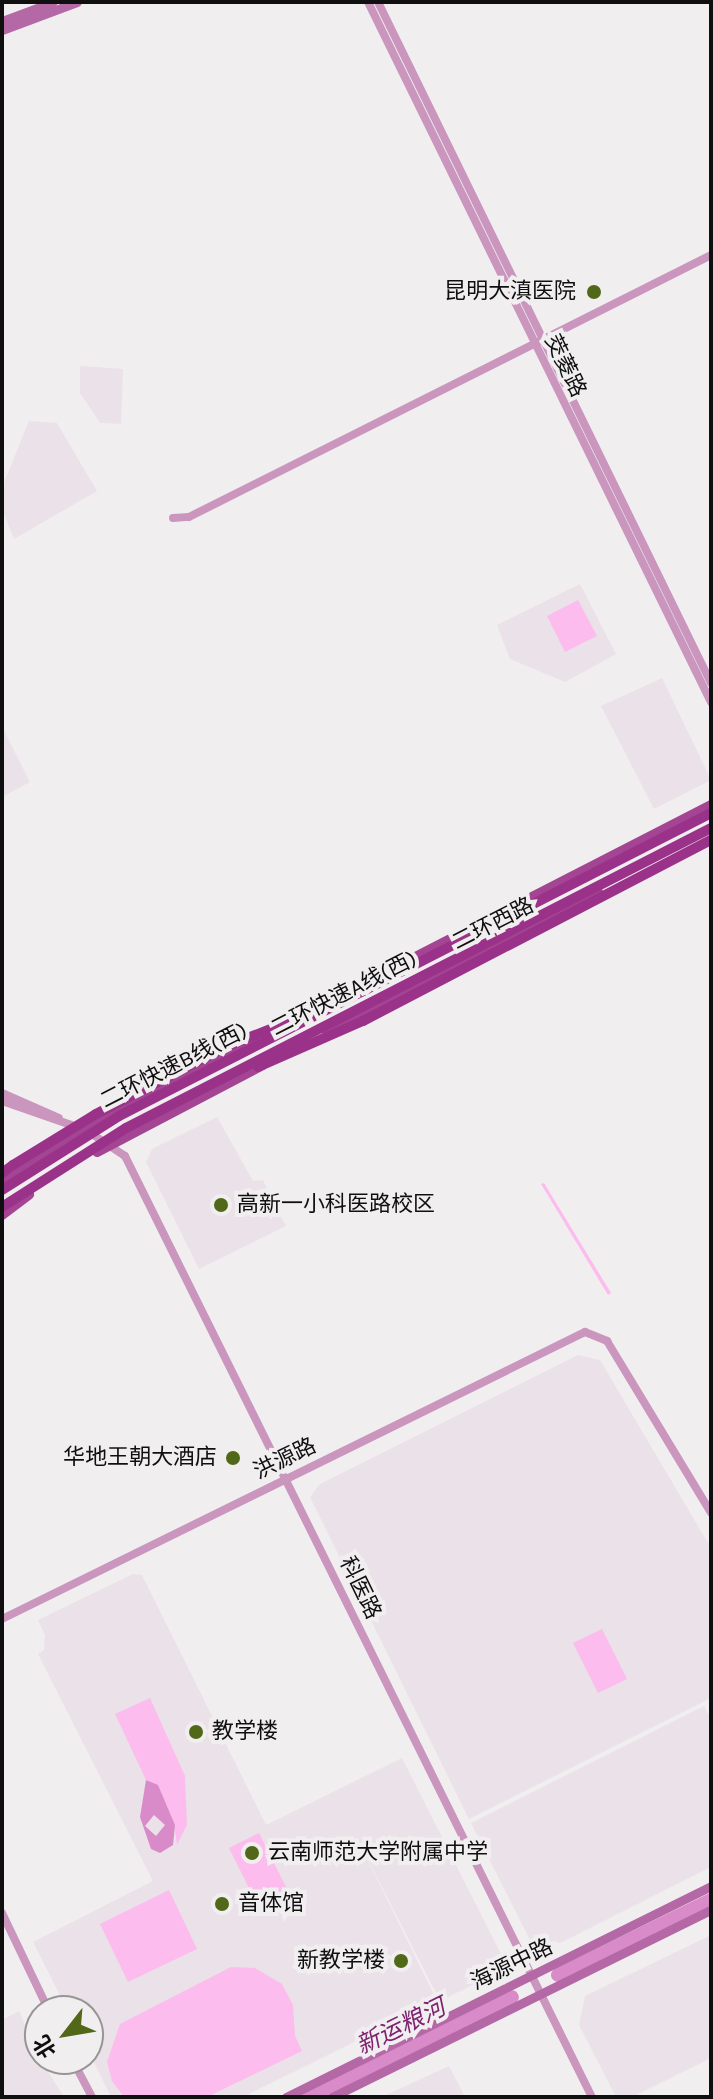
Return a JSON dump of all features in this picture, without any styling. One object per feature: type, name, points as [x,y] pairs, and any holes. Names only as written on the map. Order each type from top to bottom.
[{"type":"highway","name":"二环快速B线(西)","points":[[2,1190],[129,1111],[711,813]]},
{"type":"highway","name":"二环快速A线(西)","points":[[2,1207],[78,1155],[711,828]]},
{"type":"highway","points":[[200,1090],[338,1034],[655,872],[711,838]]},
{"type":"highway","points":[[2,1173],[87,1118],[225,1047],[288,1022]]},
{"type":"main road","points":[[2,21],[53,2]]},
{"type":"main road","points":[[2,30],[77,2]]},
{"type":"main road","name":"二环西路","points":[[2,1181],[83,1129],[711,805]]},
{"type":"main road","name":"二环西路","points":[[2,1215],[112,1143],[711,838]]},
{"type":"main road","name":"海源中路","points":[[286,2097],[711,1886]]},
{"type":"main road","name":"海源中路","points":[[332,2097],[711,1910]]},
{"type":"street","name":"茭菱路","points":[[368,2],[711,683]]},
{"type":"street","name":"茭菱路","points":[[378,2],[711,702]]},
{"type":"street","points":[[173,518],[189,517],[711,255]]},
{"type":"street","points":[[2,1093],[66,1123]]},
{"type":"street","points":[[2,1101],[66,1123]]},
{"type":"street","name":"科医路","points":[[66,1123],[112,1143],[125,1156],[592,2097]]},
{"type":"street","name":"洪源路","points":[[2,1619],[585,1332],[607,1341],[711,1513]]},
{"type":"street","points":[[2,1913],[41,1995]]},
{"type":"street","points":[[80,2075],[92,2097]]},
{"type":"shaded area","points":[[80,366],[123,369],[121,424],[100,423],[80,393]]},
{"type":"shaded area","points":[[29,421],[57,423],[97,491],[14,539],[2,509],[5,480]]},
{"type":"shaded area","points":[[580,584],[616,654],[565,682],[510,659],[497,625]]},
{"type":"shaded area","points":[[578,600],[597,636],[565,652],[547,616]]},
{"type":"shaded area","points":[[662,678],[711,780],[654,809],[601,706]]},
{"type":"shaded area","points":[[2,727],[30,782],[2,797]]},
{"type":"shaded area","name":"高新一小科医路校区","points":[[217,1117],[253,1181],[263,1180],[286,1226],[199,1269],[146,1162],[152,1149]]},
{"type":"shaded area","points":[[544,1183],[611,1293],[608,1295],[541,1184]]},
{"type":"shaded area","points":[[578,1355],[600,1360],[711,1548],[711,1698],[469,1819],[310,1497],[320,1484]]},
{"type":"shaded area","name":"云南师范大学附属中学","points":[[133,1574],[142,1575],[266,1825],[402,1758],[504,1960],[495,1974],[440,2001],[351,1826],[437,2001],[243,2097],[111,2097],[100,2075],[104,2075],[104,1995],[60,1995],[33,1942],[153,1881],[38,1654],[44,1650],[45,1635],[38,1620]]},
{"type":"shaded area","points":[[602,1629],[627,1679],[598,1693],[573,1643]]},
{"type":"shaded area","points":[[150,1698],[185,1776],[187,1825],[177,1845],[174,1823],[159,1788],[146,1780],[115,1714]]},
{"type":"shaded area","points":[[704,1706],[711,1719],[711,1867],[560,1943],[530,1940],[471,1823]]},
{"type":"shaded area","points":[[146,1780],[158,1785],[175,1825],[173,1845],[160,1853],[151,1849],[140,1817]],"holes":[[[154,1815],[165,1825],[156,1836],[145,1826]]]},
{"type":"shaded area","points":[[259,1833],[289,1893],[259,1908],[229,1848]]},
{"type":"shaded area","points":[[169,1890],[197,1949],[128,1982],[100,1924]]},
{"type":"shaded area","points":[[709,1936],[711,2058],[632,2097],[616,2097],[579,2025],[585,1996]]},
{"type":"shaded area","points":[[231,1967],[255,1968],[282,1984],[293,2005],[295,2036],[302,2051],[207,2097],[124,2097],[112,2081],[107,2062],[120,2024]]},
{"type":"shaded area","points":[[19,2011],[24,2022],[24,2075],[50,2075],[64,2097],[2,2097],[2,2020]]},
{"type":"shaded area","points":[[449,2066],[465,2097],[382,2097]]},
{"type":"waterway","name":"新运粮河","points":[[558,1975],[711,1900]]},
{"type":"waterway","name":"新运粮河","points":[[309,2097],[512,1997]]},
{"type":"place","name":"昆明大滇医院","points":[[594,292]]},
{"type":"place","name":"高新一小科医路校区","points":[[221,1205]]},
{"type":"place","name":"华地王朝大酒店","points":[[233,1458]]},
{"type":"place","name":"教学楼","points":[[196,1732]]},
{"type":"place","name":"云南师范大学附属中学","points":[[252,1853]]},
{"type":"place","name":"音体馆","points":[[222,1904]]},
{"type":"place","name":"新教学楼","points":[[401,1961]]}]
